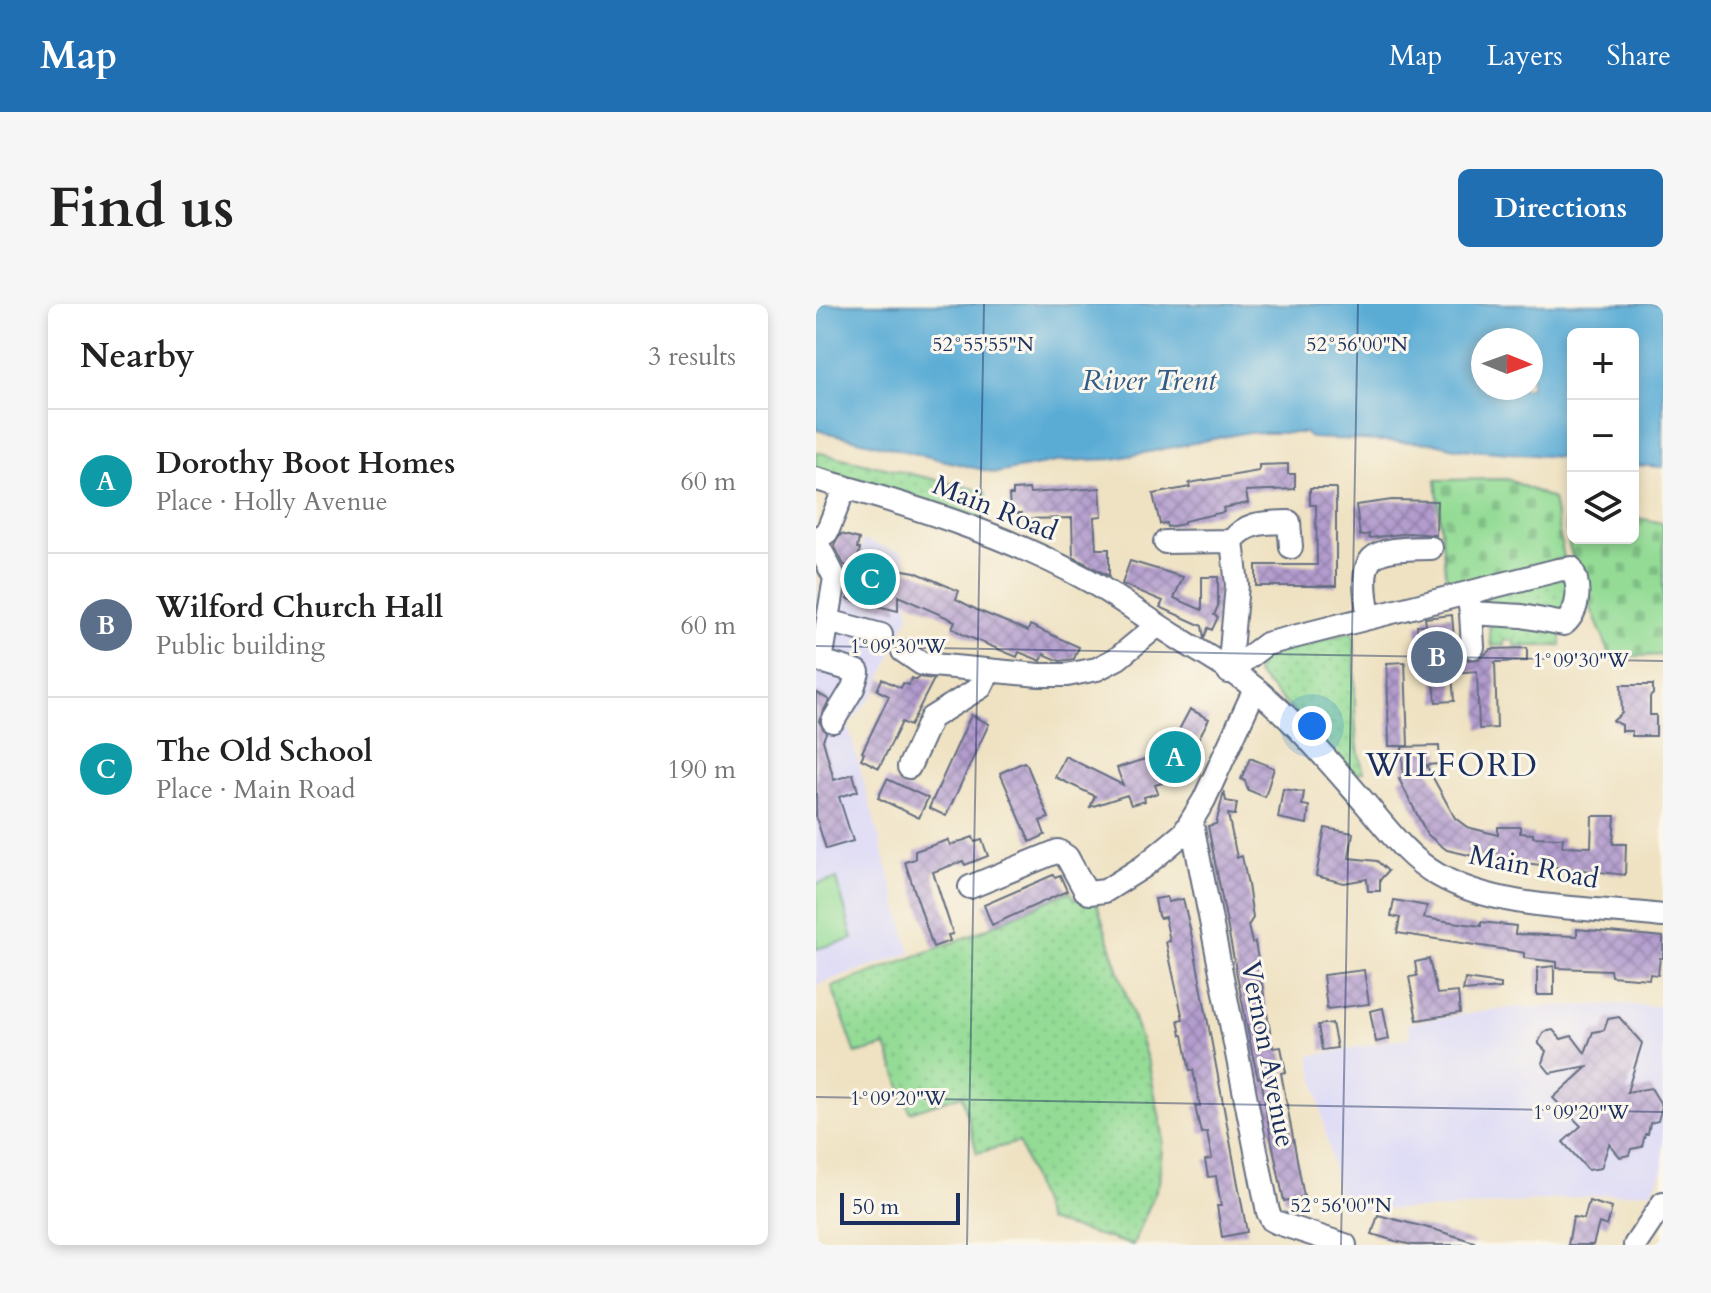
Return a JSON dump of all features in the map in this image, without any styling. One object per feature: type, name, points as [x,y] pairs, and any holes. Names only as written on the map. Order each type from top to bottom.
[{"type":"street","name":"Main Road","points":[[816,479],[925,511],[1000,538],[1089,581],[1255,689],[1330,764],[1392,836],[1421,864],[1438,875],[1458,885],[1511,899],[1663,916]]},
{"type":"street","points":[[833,721],[853,688],[858,672],[821,661],[835,578],[816,540],[827,532],[845,487]]},
{"type":"street","points":[[1229,672],[1237,585],[1232,541],[1242,529],[1252,524],[1289,522],[1291,547]]},
{"type":"street","points":[[1165,542],[1232,541]]},
{"type":"street","points":[[1369,618],[1364,579],[1372,557],[1389,549],[1431,548]]},
{"type":"street","points":[[1229,672],[1266,644],[1442,600],[1564,624],[1571,617],[1578,596],[1575,575],[1571,568],[1469,603]]},
{"type":"street","points":[[1469,603],[1473,647]]},
{"type":"street","points":[[828,621],[881,635]]},
{"type":"street","points":[[902,653],[922,664],[1067,675],[1097,669],[1130,649],[1158,625]]},
{"type":"street","points":[[909,767],[931,718],[981,687],[989,671]]},
{"type":"street","points":[[970,887],[1058,851],[1067,857],[1089,893],[1105,891],[1143,867],[1192,824],[1255,689]]},
{"type":"street","name":"Vernon Avenue","points":[[1192,824],[1268,1212],[1272,1220],[1278,1223],[1345,1245]]},
{"type":"street","points":[[1635,1245],[1663,1203]]},
{"type":"shaded area","points":[[863,540],[904,553],[909,615],[875,693],[848,725],[911,953],[816,985],[816,603],[824,567],[833,561],[857,565]]},
{"type":"shaded area","points":[[1621,1004],[1663,1007],[1663,1171],[1652,1191],[1441,1209],[1341,1209],[1310,1056],[1410,1037],[1407,1023],[1508,1008]]},
{"type":"green space","points":[[816,452],[985,491],[988,507],[984,521],[941,505],[816,469]]},
{"type":"green space","points":[[1507,479],[1553,499],[1564,558],[1447,587],[1436,480]]},
{"type":"green space","points":[[1565,503],[1567,535],[1565,522]]},
{"type":"green space","points":[[1639,518],[1663,523],[1663,655],[1611,657],[1569,544],[1639,544]]},
{"type":"green space","points":[[1565,573],[1573,599],[1561,614],[1486,610],[1484,593]]},
{"type":"green space","points":[[1488,617],[1561,630],[1561,646],[1514,646],[1514,640],[1504,640],[1504,645],[1491,646]]},
{"type":"green space","points":[[1354,634],[1355,723],[1364,771],[1354,774],[1256,673],[1262,656]]},
{"type":"green space","points":[[837,879],[853,939],[816,949],[816,884]]},
{"type":"green space","points":[[1070,891],[1075,899],[1096,901],[1149,1065],[1163,1135],[1159,1183],[1133,1245],[1047,1221],[1019,1142],[977,1153],[962,1095],[910,1112],[886,1046],[856,1054],[832,987],[970,936]]},
{"type":"water","name":"River Trent","points":[[816,304],[1663,304],[1663,467],[1639,465],[1639,328],[1567,328],[1567,459],[1460,449],[1434,443],[1311,438],[1304,433],[1243,433],[1114,459],[1061,461],[996,473],[816,430]]},
{"type":"building","points":[[1288,464],[1288,474],[1295,474],[1295,489],[1246,491],[1248,503],[1223,508],[1224,512],[1184,521],[1184,524],[1167,527],[1166,523],[1160,524],[1153,494],[1190,487],[1189,483],[1259,471],[1259,465]]},
{"type":"building","points":[[1100,488],[1102,516],[1094,517],[1096,549],[1109,549],[1109,576],[1073,557],[1072,518],[1022,519],[1022,513],[1010,513],[1009,495],[1013,495],[1013,490],[1029,489],[1030,493]]},
{"type":"building","points":[[1310,488],[1336,488],[1336,586],[1256,586],[1256,565],[1317,565],[1316,505],[1310,505]]},
{"type":"building","points":[[1392,500],[1437,501],[1436,535],[1360,536],[1356,505]]},
{"type":"building","points":[[841,534],[859,539],[857,562],[915,572],[959,591],[956,599],[977,610],[1028,631],[1030,625],[1079,647],[1074,659],[1060,661],[1044,654],[1041,661],[1019,652],[1017,657],[964,635],[952,628],[955,621],[898,596],[898,611],[848,599],[847,566],[834,545]]},
{"type":"building","points":[[1130,561],[1183,577],[1174,598],[1202,610],[1202,577],[1218,577],[1218,606],[1214,615],[1218,617],[1212,630],[1208,628],[1204,638],[1202,626],[1160,607],[1163,601],[1122,584]]},
{"type":"building","points":[[1452,615],[1455,652],[1460,652],[1467,660],[1480,659],[1491,649],[1527,648],[1527,661],[1495,662],[1497,728],[1479,729],[1477,671],[1452,673],[1454,701],[1436,702],[1433,670],[1420,671],[1417,625],[1426,625],[1425,618]]},
{"type":"building","points":[[1405,662],[1408,746],[1389,746],[1387,663]]},
{"type":"building","points":[[918,677],[934,679],[910,726],[902,722],[879,768],[861,759],[889,696],[877,690],[882,679],[901,688],[903,683],[908,685],[912,678],[916,680]]},
{"type":"building","points":[[1621,685],[1653,685],[1650,715],[1656,715],[1656,736],[1632,736],[1632,731],[1622,731],[1622,725],[1613,721],[1622,713]]},
{"type":"building","points":[[816,692],[829,700],[819,721],[826,733],[823,740],[834,780],[853,774],[858,791],[839,797],[853,841],[826,849],[816,817]]},
{"type":"building","points":[[1190,709],[1209,719],[1183,768],[1197,773],[1155,785],[1158,793],[1144,797],[1145,801],[1131,805],[1127,795],[1090,807],[1095,796],[1055,777],[1065,756],[1123,785],[1117,768],[1165,756]]},
{"type":"building","points":[[971,715],[989,724],[946,816],[929,808]]},
{"type":"building","points":[[1439,746],[1440,764],[1426,765],[1455,818],[1467,827],[1498,835],[1498,827],[1520,827],[1520,833],[1533,834],[1533,837],[1563,838],[1562,846],[1591,847],[1592,816],[1615,816],[1613,844],[1626,844],[1625,875],[1524,863],[1495,862],[1492,866],[1488,861],[1481,861],[1482,858],[1447,850],[1427,834],[1399,779],[1403,777],[1402,747]]},
{"type":"building","points":[[1250,758],[1274,768],[1265,797],[1248,790],[1241,779]]},
{"type":"building","points":[[1024,762],[1049,818],[1040,821],[1045,835],[1030,842],[1000,773]]},
{"type":"building","points":[[887,779],[928,798],[919,818],[878,798]]},
{"type":"building","points":[[1283,789],[1304,792],[1302,805],[1309,806],[1307,824],[1278,818]]},
{"type":"building","points":[[1224,791],[1226,801],[1237,803],[1235,815],[1228,814],[1237,858],[1242,856],[1248,885],[1253,918],[1248,926],[1252,943],[1255,942],[1273,1048],[1281,1047],[1286,1072],[1281,1073],[1304,1197],[1284,1201],[1208,826],[1216,824]]},
{"type":"building","points":[[1325,828],[1353,833],[1349,858],[1377,861],[1388,871],[1380,880],[1380,891],[1368,891],[1367,879],[1344,883],[1316,876]]},
{"type":"building","points":[[973,837],[975,842],[982,840],[988,856],[933,872],[953,934],[948,935],[950,941],[933,947],[905,862],[915,859],[915,851],[948,840],[950,845]]},
{"type":"building","points":[[1053,875],[1060,875],[1067,891],[992,925],[984,905]]},
{"type":"building","points":[[1167,897],[1168,902],[1183,899],[1247,1232],[1222,1237],[1216,1176],[1208,1177],[1205,1160],[1212,1159],[1207,1132],[1201,1133],[1195,1106],[1200,1106],[1193,1070],[1190,1071],[1178,1020],[1183,1019],[1166,942],[1170,941],[1165,917],[1158,916],[1155,899]]},
{"type":"building","points":[[1394,900],[1427,906],[1424,918],[1481,926],[1481,922],[1516,926],[1515,934],[1577,936],[1577,929],[1663,937],[1663,958],[1660,958],[1658,975],[1650,974],[1649,979],[1611,976],[1610,970],[1557,968],[1557,962],[1524,958],[1524,953],[1520,952],[1397,933],[1400,918],[1391,916]]},
{"type":"building","points":[[1429,959],[1437,994],[1458,992],[1460,1013],[1417,1020],[1409,977],[1417,976],[1415,962]]},
{"type":"building","points":[[1554,966],[1554,995],[1537,995],[1537,968]]},
{"type":"building","points":[[1364,970],[1369,1004],[1327,1009],[1323,975]]},
{"type":"building","points":[[1465,979],[1501,984],[1501,988],[1463,991]]},
{"type":"building","points":[[1383,1008],[1389,1039],[1376,1042],[1370,1011]]},
{"type":"building","points":[[1619,1017],[1642,1043],[1627,1092],[1651,1088],[1662,1106],[1658,1121],[1650,1123],[1642,1147],[1631,1149],[1629,1155],[1620,1157],[1609,1144],[1601,1168],[1588,1170],[1563,1142],[1581,1126],[1553,1098],[1588,1066],[1550,1073],[1542,1063],[1546,1051],[1538,1043],[1544,1032],[1553,1030],[1561,1039],[1572,1036],[1585,1053],[1593,1032],[1604,1030],[1608,1019]]},
{"type":"building","points":[[1332,1023],[1337,1048],[1322,1050],[1318,1025]]},
{"type":"building","points":[[1589,1201],[1612,1208],[1607,1226],[1599,1223],[1593,1245],[1568,1245],[1573,1217],[1584,1219]]},
{"type":"building","points":[[1378,1215],[1474,1242],[1473,1245],[1412,1245],[1395,1241],[1372,1234]]},
{"type":"place","name":"The Old School","points":[[870,579]]},
{"type":"place","name":"Wilford Church Hall","points":[[1437,657]]},
{"type":"place","name":"Dorothy Boot Homes","points":[[1175,757]]},
{"type":"district","name":"WILFORD","points":[[1452,766]]}]
